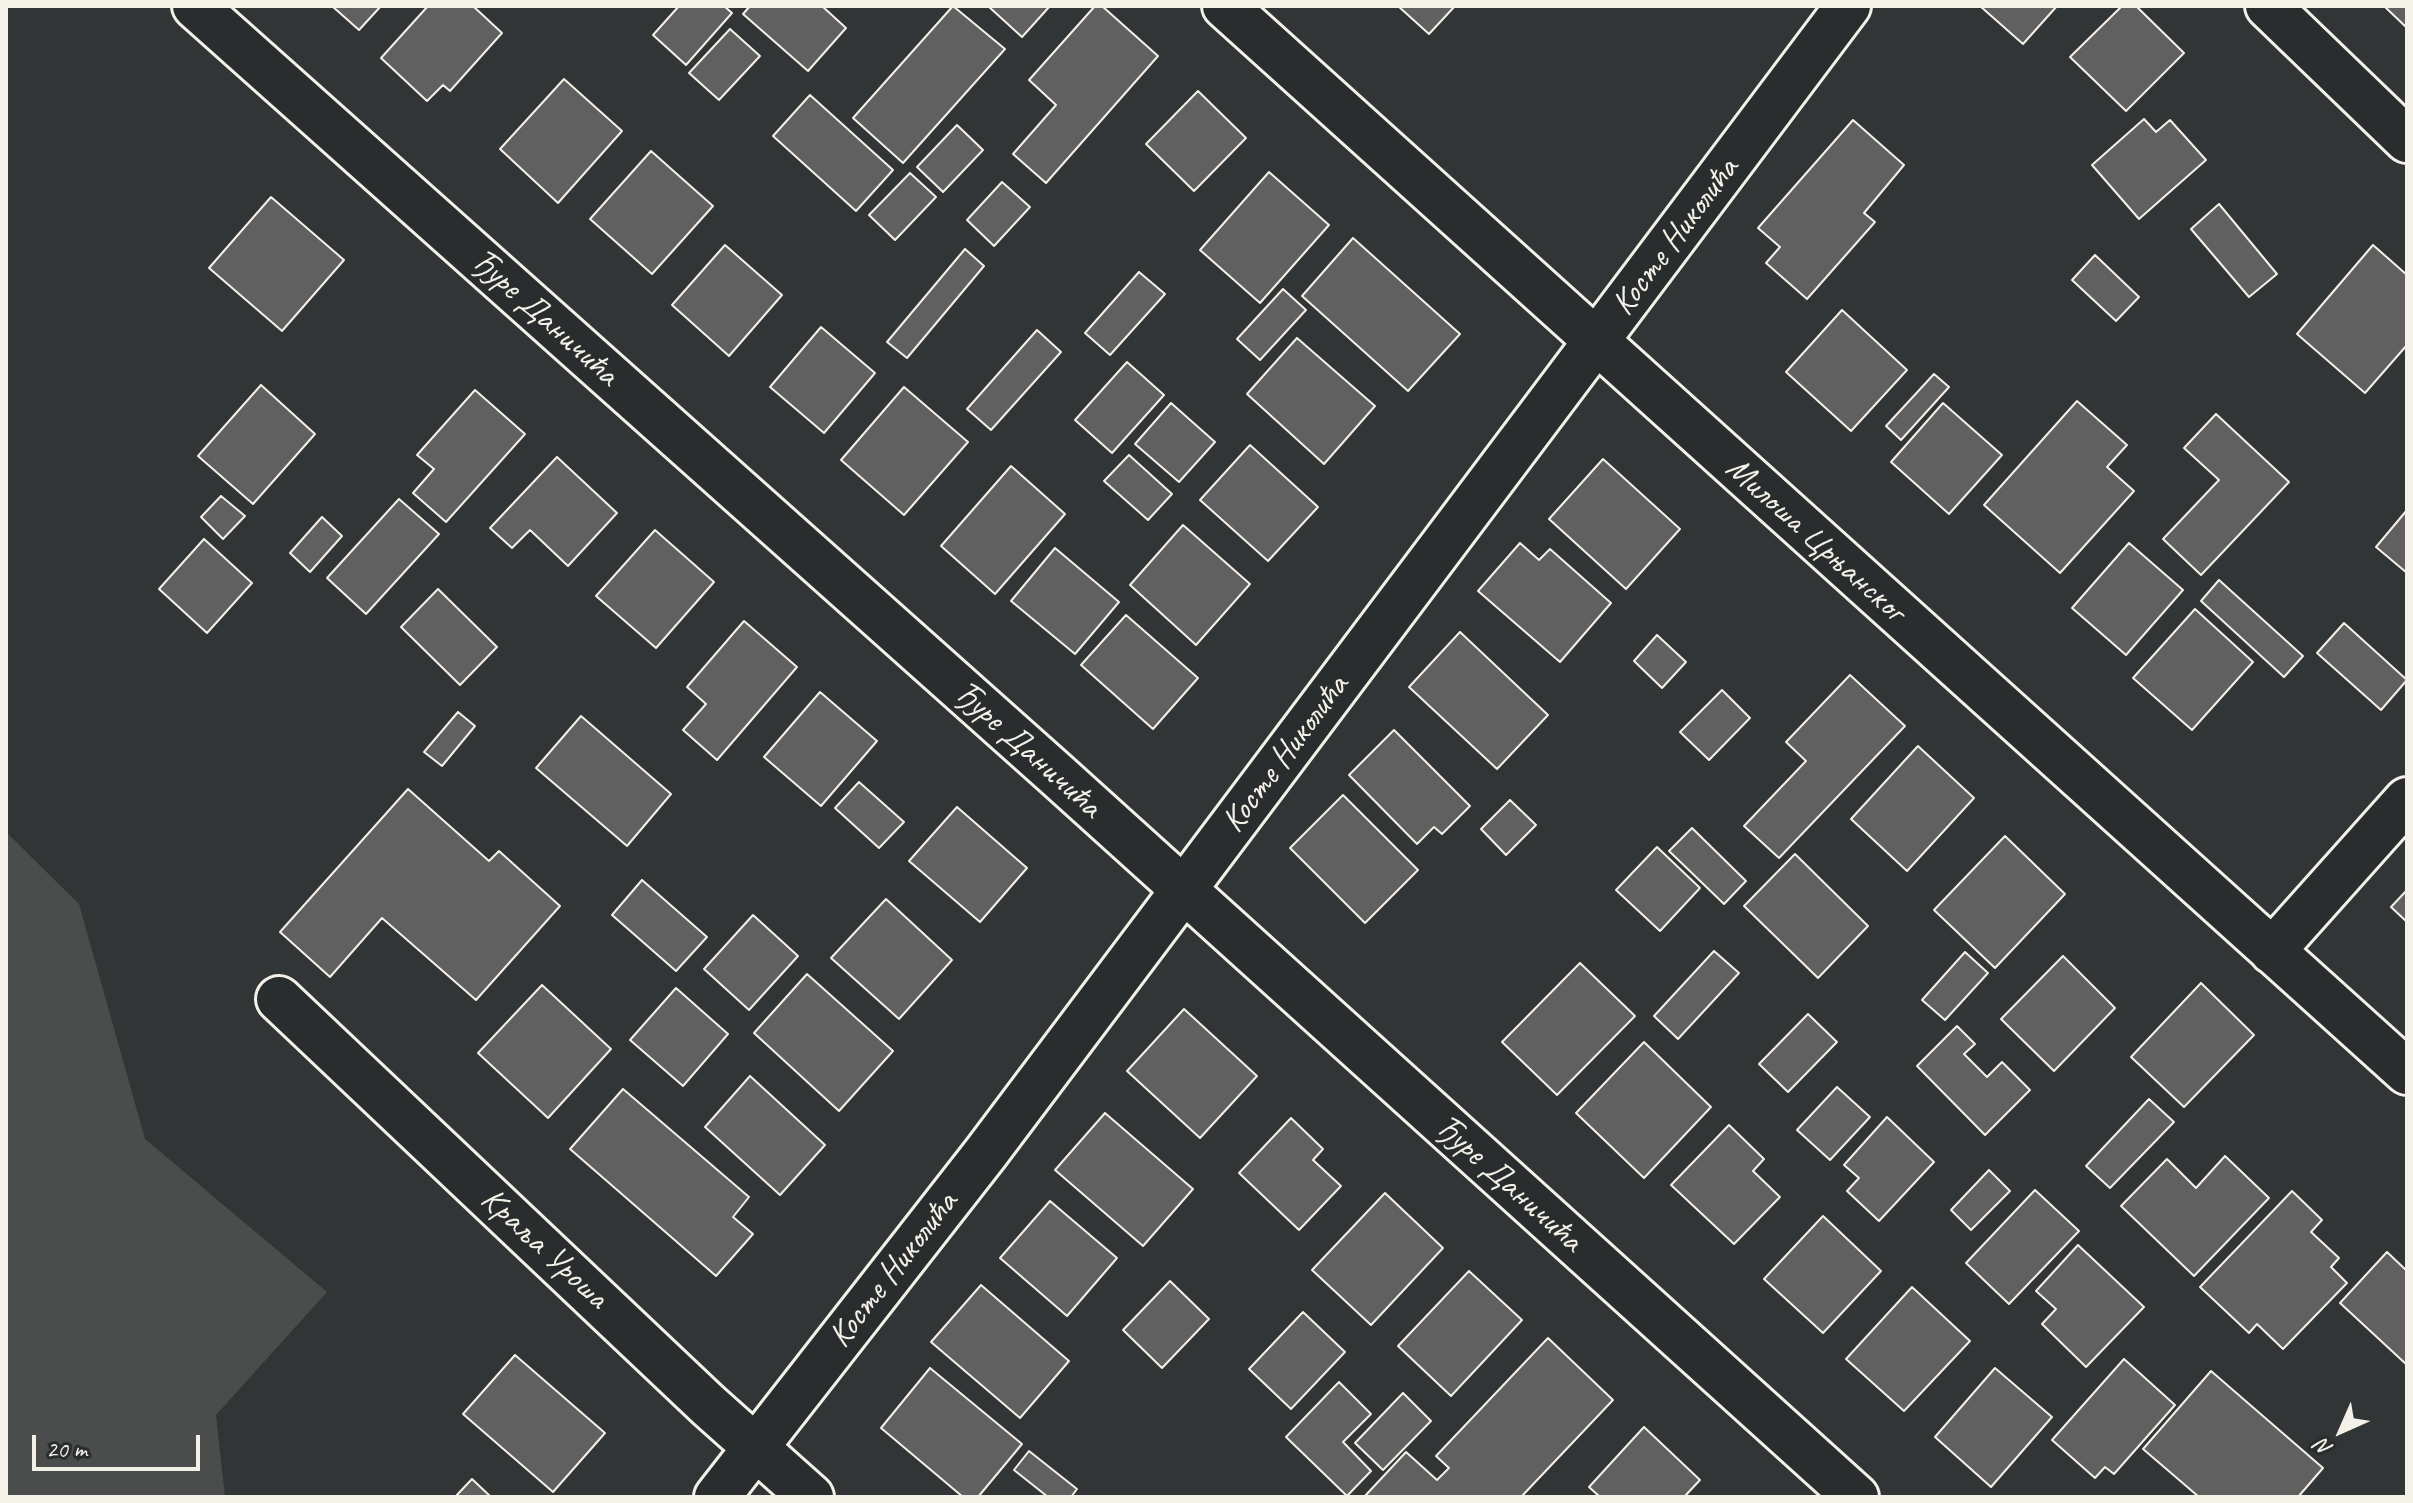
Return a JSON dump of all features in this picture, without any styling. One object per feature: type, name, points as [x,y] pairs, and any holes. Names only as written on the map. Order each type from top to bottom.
[{"type":"street","name":"Ђуре Даничића","points":[[195,6],[1856,1497]]},
{"type":"street","name":"Милоша Црњанског","points":[[1225,6],[2407,1072]]},
{"type":"street","name":"Косте Николића","points":[[717,1497],[1184,891],[1848,6]]},
{"type":"street","points":[[2268,6],[2407,140]]},
{"type":"street","points":[[2272,951],[2407,800]]},
{"type":"street","name":"Краља Уроша","points":[[279,999],[811,1497]]},
{"type":"shaded area","points":[[6,832],[79,904],[145,1139],[327,1292],[216,1415],[225,1497],[6,1497]]},
{"type":"building","points":[[332,6],[381,6],[359,30]]},
{"type":"building","points":[[428,6],[473,6],[502,33],[450,91],[443,85],[427,101],[381,58]]},
{"type":"building","points":[[679,6],[724,6],[732,13],[686,65],[653,35]]},
{"type":"building","points":[[750,6],[822,6],[846,28],[808,71],[743,14]]},
{"type":"building","points":[[953,6],[1005,49],[903,163],[853,118]]},
{"type":"building","points":[[988,6],[1050,6],[1022,37]]},
{"type":"building","points":[[1095,6],[1102,6],[1158,56],[1046,183],[1013,154],[1056,105],[1029,80]]},
{"type":"building","points":[[1398,6],[1455,6],[1429,34]]},
{"type":"building","points":[[1980,6],[2057,6],[2023,44]]},
{"type":"building","points":[[2122,6],[2136,6],[2184,53],[2126,111],[2070,57]]},
{"type":"building","points":[[2384,6],[2407,6],[2407,28]]},
{"type":"building","points":[[730,29],[760,56],[719,100],[689,73]]},
{"type":"building","points":[[564,79],[622,131],[558,203],[500,149]]},
{"type":"building","points":[[1198,91],[1246,138],[1194,191],[1146,144]]},
{"type":"building","points":[[810,95],[893,170],[856,211],[773,136]]},
{"type":"building","points":[[2144,119],[2156,132],[2170,120],[2206,160],[2139,219],[2092,165]]},
{"type":"building","points":[[1853,120],[1904,165],[1864,213],[1875,222],[1807,299],[1766,263],[1780,247],[1758,228]]},
{"type":"building","points":[[957,125],[983,150],[943,192],[917,167]]},
{"type":"building","points":[[651,151],[713,206],[652,274],[590,219]]},
{"type":"building","points":[[1269,172],[1329,225],[1260,303],[1200,250]]},
{"type":"building","points":[[910,173],[936,197],[895,240],[869,215]]},
{"type":"building","points":[[1002,182],[1030,207],[994,246],[967,220]]},
{"type":"building","points":[[271,197],[344,260],[282,331],[209,268]]},
{"type":"building","points":[[2219,204],[2277,274],[2249,297],[2191,229]]},
{"type":"building","points":[[1353,238],[1460,334],[1408,391],[1302,296]]},
{"type":"building","points":[[725,245],[782,295],[729,356],[672,305]]},
{"type":"building","points":[[2373,245],[2407,275],[2407,345],[2365,393],[2297,334]]},
{"type":"building","points":[[965,249],[984,266],[907,358],[887,342]]},
{"type":"building","points":[[2095,255],[2139,297],[2116,321],[2072,280]]},
{"type":"building","points":[[1139,272],[1165,294],[1110,355],[1085,333]]},
{"type":"building","points":[[1283,289],[1306,310],[1260,360],[1237,339]]},
{"type":"building","points":[[1842,310],[1907,370],[1851,431],[1786,372]]},
{"type":"building","points":[[821,327],[875,373],[824,433],[770,387]]},
{"type":"building","points":[[1037,330],[1061,352],[991,430],[967,409]]},
{"type":"building","points":[[1297,338],[1375,406],[1324,464],[1247,394]]},
{"type":"building","points":[[1127,362],[1164,395],[1112,453],[1075,420]]},
{"type":"building","points":[[1934,374],[1949,387],[1901,440],[1886,426]]},
{"type":"building","points":[[261,385],[315,434],[253,504],[198,456]]},
{"type":"building","points":[[904,387],[968,442],[904,515],[841,460]]},
{"type":"building","points":[[475,390],[525,434],[446,522],[413,493],[434,469],[417,455]]},
{"type":"building","points":[[2077,401],[2127,445],[2107,467],[2134,491],[2060,573],[1984,505]]},
{"type":"building","points":[[1171,403],[1215,442],[1179,482],[1135,444]]},
{"type":"building","points":[[1943,403],[2002,455],[1949,514],[1891,462]]},
{"type":"building","points":[[2216,414],[2289,482],[2201,575],[2163,539],[2219,480],[2184,448]]},
{"type":"building","points":[[1250,445],[1318,507],[1268,561],[1200,500]]},
{"type":"building","points":[[1129,455],[1172,494],[1148,520],[1104,481]]},
{"type":"building","points":[[557,457],[617,513],[568,566],[530,530],[512,548],[490,528]]},
{"type":"building","points":[[1603,459],[1680,529],[1626,589],[1549,519]]},
{"type":"building","points":[[1011,466],[1065,514],[995,594],[941,546]]},
{"type":"building","points":[[221,496],[245,516],[223,539],[201,517]]},
{"type":"building","points":[[399,499],[439,534],[366,614],[327,578]]},
{"type":"building","points":[[2407,510],[2407,573],[2376,547]]},
{"type":"building","points":[[322,517],[342,536],[310,572],[290,553]]},
{"type":"building","points":[[1183,525],[1250,584],[1196,645],[1130,585]]},
{"type":"building","points":[[655,530],[714,582],[656,648],[596,596]]},
{"type":"building","points":[[204,539],[252,583],[207,633],[159,589]]},
{"type":"building","points":[[1520,543],[1539,560],[1550,549],[1611,603],[1560,662],[1478,591]]},
{"type":"building","points":[[2129,543],[2183,590],[2126,655],[2072,608]]},
{"type":"building","points":[[1055,548],[1119,602],[1075,654],[1011,601]]},
{"type":"building","points":[[2219,580],[2303,656],[2284,677],[2201,601]]},
{"type":"building","points":[[438,589],[497,647],[460,685],[401,627]]},
{"type":"building","points":[[2195,609],[2253,662],[2192,730],[2133,678]]},
{"type":"building","points":[[1126,615],[1198,678],[1153,729],[1081,665]]},
{"type":"building","points":[[744,621],[797,667],[717,760],[683,730],[706,704],[687,687]]},
{"type":"building","points":[[2344,623],[2407,680],[2381,710],[2317,653]]},
{"type":"building","points":[[1460,632],[1548,715],[1497,769],[1409,687]]},
{"type":"building","points":[[1657,635],[1686,662],[1662,688],[1634,661]]},
{"type":"building","points":[[1850,675],[1905,726],[1779,858],[1744,826],[1806,761],[1786,742]]},
{"type":"building","points":[[1722,690],[1750,718],[1709,760],[1680,732]]},
{"type":"building","points":[[820,692],[877,741],[821,806],[764,757]]},
{"type":"building","points":[[458,712],[475,726],[442,766],[424,752]]},
{"type":"building","points":[[581,716],[671,794],[627,846],[536,768]]},
{"type":"building","points":[[1394,730],[1470,806],[1442,834],[1434,827],[1417,844],[1349,775]]},
{"type":"building","points":[[1918,746],[1974,798],[1907,871],[1851,819]]},
{"type":"building","points":[[859,782],[904,822],[879,848],[835,808]]},
{"type":"building","points":[[408,789],[489,861],[499,851],[560,906],[476,1000],[382,918],[330,977],[280,932]]},
{"type":"building","points":[[1343,795],[1418,870],[1365,923],[1290,848]]},
{"type":"building","points":[[1510,800],[1536,825],[1506,855],[1481,829]]},
{"type":"building","points":[[957,807],[1027,868],[980,922],[909,861]]},
{"type":"building","points":[[1692,828],[1746,881],[1724,904],[1669,851]]},
{"type":"building","points":[[2005,836],[2065,894],[1995,968],[1934,910]]},
{"type":"building","points":[[1657,847],[1700,888],[1660,931],[1616,890]]},
{"type":"building","points":[[1795,854],[1868,926],[1818,978],[1744,906]]},
{"type":"building","points":[[642,880],[707,937],[676,971],[612,915]]},
{"type":"building","points":[[2407,890],[2407,922],[2391,907]]},
{"type":"building","points":[[886,899],[952,960],[899,1019],[831,958]]},
{"type":"building","points":[[753,915],[798,956],[749,1010],[704,969]]},
{"type":"building","points":[[1714,951],[1739,973],[1678,1039],[1654,1016]]},
{"type":"building","points":[[1965,952],[1988,973],[1945,1020],[1922,1000]]},
{"type":"building","points":[[2063,956],[2115,1008],[2054,1071],[2001,1019]]},
{"type":"building","points":[[1580,963],[1635,1016],[1557,1095],[1502,1042]]},
{"type":"building","points":[[807,974],[893,1051],[839,1111],[754,1033]]},
{"type":"building","points":[[2201,983],[2254,1035],[2184,1107],[2131,1057]]},
{"type":"building","points":[[542,985],[611,1049],[548,1118],[478,1053]]},
{"type":"building","points":[[676,988],[728,1034],[683,1086],[630,1040]]},
{"type":"building","points":[[1184,1009],[1257,1076],[1200,1138],[1127,1071]]},
{"type":"building","points":[[1808,1014],[1837,1042],[1788,1092],[1759,1064]]},
{"type":"building","points":[[1957,1026],[1975,1044],[1964,1054],[1987,1077],[2002,1062],[2030,1090],[1985,1135],[1917,1066]]},
{"type":"building","points":[[1644,1042],[1711,1107],[1644,1178],[1576,1113]]},
{"type":"building","points":[[750,1076],[825,1145],[780,1195],[705,1127]]},
{"type":"building","points":[[1837,1087],[1870,1117],[1830,1160],[1797,1130]]},
{"type":"building","points":[[623,1089],[749,1197],[733,1217],[753,1234],[716,1276],[570,1149]]},
{"type":"building","points":[[2149,1099],[2174,1122],[2110,1188],[2086,1166]]},
{"type":"building","points":[[1105,1113],[1193,1189],[1143,1246],[1055,1170]]},
{"type":"building","points":[[1887,1117],[1934,1162],[1879,1221],[1847,1191],[1859,1178],[1844,1165]]},
{"type":"building","points":[[1291,1118],[1323,1149],[1313,1160],[1341,1186],[1299,1230],[1239,1173]]},
{"type":"building","points":[[1729,1125],[1764,1159],[1753,1171],[1780,1197],[1734,1244],[1671,1185]]},
{"type":"building","points":[[2225,1156],[2269,1198],[2194,1276],[2121,1206],[2167,1159],[2196,1188]]},
{"type":"building","points":[[1989,1170],[2010,1191],[1971,1230],[1951,1210]]},
{"type":"building","points":[[2035,1190],[2079,1231],[2009,1304],[1966,1263]]},
{"type":"building","points":[[2292,1191],[2322,1220],[2311,1232],[2339,1258],[2331,1267],[2347,1283],[2283,1349],[2257,1324],[2249,1333],[2200,1287]]},
{"type":"building","points":[[1385,1193],[1443,1248],[1371,1325],[1312,1270]]},
{"type":"building","points":[[1050,1201],[1117,1258],[1067,1316],[1000,1258]]},
{"type":"building","points":[[1823,1216],[1881,1271],[1823,1333],[1764,1279]]},
{"type":"building","points":[[2078,1245],[2144,1307],[2086,1367],[2042,1324],[2056,1309],[2036,1291]]},
{"type":"building","points":[[2387,1252],[2407,1271],[2407,1365],[2340,1303]]},
{"type":"building","points":[[1469,1271],[1522,1320],[1451,1396],[1398,1346]]},
{"type":"building","points":[[1170,1281],[1209,1319],[1162,1368],[1123,1330]]},
{"type":"building","points":[[981,1285],[1069,1361],[1020,1418],[931,1342]]},
{"type":"building","points":[[1912,1287],[1970,1341],[1904,1411],[1846,1359]]},
{"type":"building","points":[[1303,1312],[1345,1352],[1291,1409],[1249,1369]]},
{"type":"building","points":[[1548,1338],[1613,1400],[1521,1497],[1364,1497],[1406,1452],[1437,1480],[1449,1468],[1436,1456]]},
{"type":"building","points":[[515,1355],[605,1433],[553,1492],[463,1414]]},
{"type":"building","points":[[2124,1359],[2175,1405],[2114,1474],[2105,1467],[2095,1478],[2052,1440]]},
{"type":"building","points":[[930,1368],[1022,1444],[978,1497],[963,1497],[881,1428]]},
{"type":"building","points":[[1995,1368],[2052,1417],[1991,1487],[1935,1437]]},
{"type":"building","points":[[2211,1371],[2323,1468],[2298,1497],[2199,1497],[2143,1449]]},
{"type":"building","points":[[1339,1382],[1371,1414],[1343,1442],[1371,1471],[1347,1496],[1286,1437]]},
{"type":"building","points":[[1403,1393],[1431,1421],[1383,1470],[1355,1443]]},
{"type":"building","points":[[1644,1427],[1700,1480],[1684,1497],[1600,1497],[1589,1487]]},
{"type":"building","points":[[1029,1451],[1077,1489],[1071,1497],[1048,1497],[1014,1470]]},
{"type":"building","points":[[472,1479],[491,1497],[455,1497]]}]
